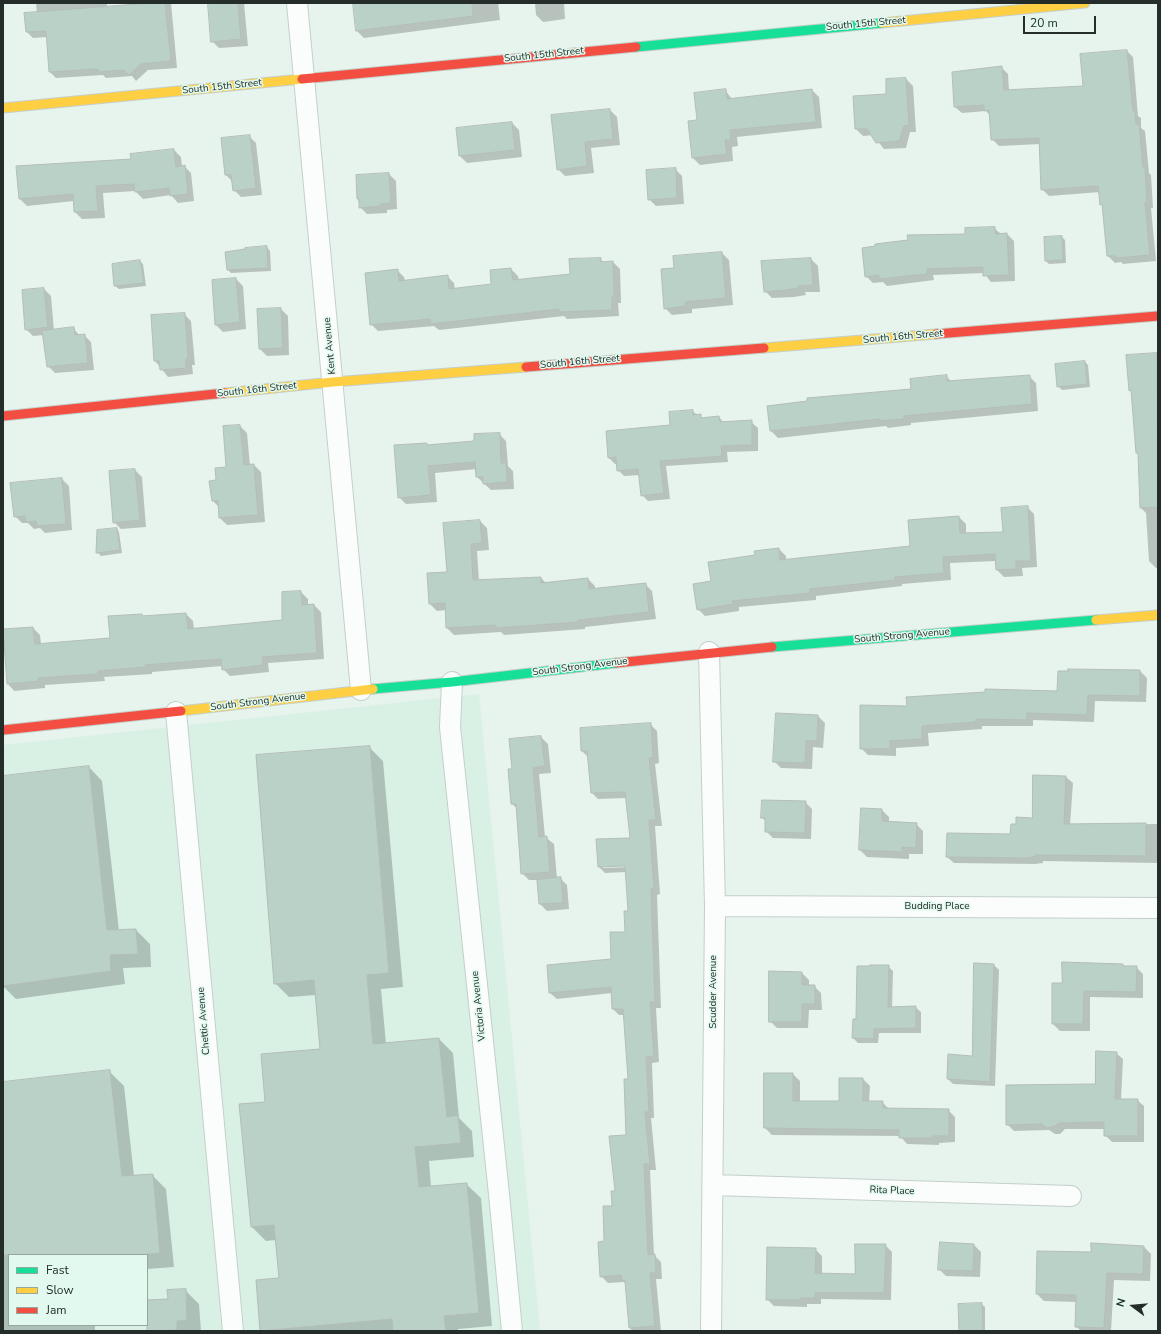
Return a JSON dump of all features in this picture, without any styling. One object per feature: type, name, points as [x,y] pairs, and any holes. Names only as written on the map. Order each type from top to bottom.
[{"type":"street","name":"Kent Avenue","points":[[297,3],[361,690]]},
{"type":"street","name":"South 15th Street","points":[[3,108],[1085,3]]},
{"type":"street","name":"South 16th Street","points":[[3,416],[333,382],[1158,316]]},
{"type":"street","name":"South Strong Avenue","points":[[3,730],[176,712],[361,690],[452,682],[709,652],[1158,615]]},
{"type":"street","name":"Scudder Avenue","points":[[709,652],[715,906],[711,1331]]},
{"type":"street","name":"Victoria Avenue","points":[[452,682],[450,727],[512,1331]]},
{"type":"street","name":"Chettic Avenue","points":[[176,712],[233,1331]]},
{"type":"street","name":"Budding Place","points":[[715,906],[1158,908]]},
{"type":"street","name":"Rita Place","points":[[713,1185],[1071,1196]]},
{"type":"shaded area","points":[[479,694],[540,1331],[3,1331],[3,745]]},
{"type":"building","points":[[165,3],[171,61],[141,64],[129,75],[124,70],[99,72],[98,69],[49,72],[46,31],[26,32],[24,13]]},
{"type":"building","points":[[208,3],[238,3],[241,39],[211,42]]},
{"type":"building","points":[[353,3],[472,3],[473,16],[356,31]]},
{"type":"building","points":[[1127,50],[1133,111],[1135,110],[1136,124],[1139,124],[1143,167],[1145,167],[1147,202],[1145,202],[1150,255],[1116,258],[1116,256],[1107,256],[1102,204],[1100,205],[1098,186],[1041,190],[1039,138],[991,140],[989,110],[984,111],[984,105],[954,107],[952,72],[1002,66],[1004,90],[1083,86],[1080,54]]},
{"type":"building","points":[[906,78],[909,125],[904,126],[899,141],[876,143],[867,129],[855,129],[853,96],[886,94],[886,79]]},
{"type":"building","points":[[726,89],[727,99],[812,89],[816,122],[730,130],[731,140],[725,140],[727,154],[692,158],[688,121],[697,120],[694,93]]},
{"type":"building","points":[[610,109],[613,139],[585,142],[587,166],[557,170],[551,115]]},
{"type":"building","points":[[512,122],[515,150],[459,156],[456,128]]},
{"type":"building","points":[[250,135],[256,188],[233,191],[231,175],[225,175],[221,138]]},
{"type":"building","points":[[174,149],[176,167],[185,165],[188,194],[170,196],[169,188],[135,192],[134,184],[96,186],[98,211],[74,212],[73,194],[19,199],[16,166],[131,159],[130,154]]},
{"type":"building","points":[[676,168],[677,198],[648,200],[646,170]]},
{"type":"building","points":[[389,173],[391,203],[380,204],[381,206],[359,208],[356,175]]},
{"type":"building","points":[[995,227],[995,234],[1007,233],[1009,275],[983,276],[983,267],[927,269],[927,274],[879,279],[879,275],[865,277],[862,248],[875,246],[875,244],[908,240],[907,235],[965,234],[965,228]]},
{"type":"building","points":[[1062,236],[1063,260],[1045,261],[1044,237]]},
{"type":"building","points":[[267,246],[268,268],[227,270],[225,252]]},
{"type":"building","points":[[722,252],[726,298],[685,302],[686,306],[664,309],[661,269],[674,268],[673,256]]},
{"type":"building","points":[[601,258],[601,262],[613,261],[614,297],[612,297],[612,310],[559,312],[559,309],[431,324],[430,319],[370,325],[365,273],[398,269],[399,281],[448,275],[449,289],[491,284],[490,270],[511,268],[513,280],[570,274],[569,259]]},
{"type":"building","points":[[811,258],[813,285],[799,286],[799,288],[787,290],[764,292],[761,261]]},
{"type":"building","points":[[140,260],[144,283],[114,286],[112,264]]},
{"type":"building","points":[[236,278],[240,322],[215,325],[212,280]]},
{"type":"building","points":[[44,288],[48,327],[25,330],[22,290]]},
{"type":"building","points":[[281,308],[283,348],[259,349],[257,309]]},
{"type":"building","points":[[185,313],[188,358],[186,359],[186,368],[160,370],[159,361],[154,361],[151,315]]},
{"type":"building","points":[[74,327],[75,335],[85,334],[88,363],[47,367],[42,331]]},
{"type":"building","points":[[1157,353],[1158,507],[1140,508],[1138,453],[1136,453],[1131,390],[1129,391],[1126,355]]},
{"type":"building","points":[[1085,361],[1087,384],[1057,387],[1055,364]]},
{"type":"building","points":[[947,375],[947,381],[1030,375],[1032,404],[904,416],[904,419],[880,421],[880,419],[770,431],[767,406],[807,401],[807,398],[911,389],[910,379]]},
{"type":"building","points":[[693,410],[693,415],[701,414],[701,418],[719,416],[720,422],[752,420],[752,445],[721,446],[722,456],[660,461],[664,493],[641,496],[638,469],[617,471],[616,457],[608,458],[606,431],[670,425],[669,412]]},
{"type":"building","points":[[240,425],[244,465],[254,464],[258,515],[219,518],[218,501],[212,501],[209,481],[216,480],[215,468],[226,467],[223,426]]},
{"type":"building","points":[[500,433],[501,463],[506,463],[507,482],[483,484],[483,477],[476,477],[475,462],[428,466],[431,495],[398,498],[394,445],[427,443],[427,445],[474,441],[474,434]]},
{"type":"building","points":[[135,469],[140,520],[113,523],[109,471]]},
{"type":"building","points":[[62,478],[66,524],[37,526],[36,521],[26,522],[25,516],[14,517],[10,483]]},
{"type":"building","points":[[1028,506],[1031,561],[1016,561],[1016,569],[996,570],[995,554],[943,557],[944,573],[895,577],[895,580],[810,589],[810,593],[732,601],[733,604],[697,610],[693,584],[711,581],[708,562],[755,555],[754,551],[779,548],[780,560],[910,546],[908,520],[959,516],[960,533],[1003,532],[1001,508]]},
{"type":"building","points":[[480,520],[482,543],[471,544],[473,580],[541,577],[541,583],[588,578],[589,589],[646,583],[649,612],[578,620],[578,622],[496,628],[496,625],[446,628],[445,603],[429,604],[427,573],[447,572],[443,523]]},
{"type":"building","points":[[117,528],[120,550],[96,553],[97,530]]},
{"type":"building","points":[[301,591],[302,605],[314,604],[317,653],[262,657],[263,665],[222,670],[221,659],[145,665],[146,667],[98,671],[98,674],[38,678],[39,681],[7,684],[3,629],[33,627],[35,644],[110,638],[108,616],[142,614],[142,616],[186,613],[188,629],[282,620],[282,592]]},
{"type":"building","points":[[1068,669],[1140,670],[1140,696],[1088,695],[1087,715],[1027,713],[1027,720],[976,719],[976,722],[922,726],[922,739],[890,741],[890,749],[860,749],[860,705],[907,706],[906,697],[985,692],[985,689],[1057,691],[1058,671],[1068,671]]},
{"type":"building","points":[[776,713],[818,715],[817,741],[806,741],[805,763],[773,762]]},
{"type":"building","points":[[651,723],[653,757],[649,758],[656,820],[649,820],[654,888],[651,889],[655,1002],[650,1002],[654,1056],[646,1057],[649,1112],[645,1112],[650,1164],[644,1164],[648,1255],[655,1254],[656,1273],[650,1273],[655,1326],[629,1328],[625,1281],[622,1281],[621,1275],[600,1277],[598,1242],[604,1241],[603,1206],[612,1206],[611,1191],[615,1191],[609,1136],[626,1135],[624,1079],[628,1079],[623,1009],[612,1009],[611,987],[549,993],[547,965],[611,959],[610,932],[625,932],[624,911],[628,911],[625,866],[598,867],[596,839],[630,838],[625,792],[591,793],[587,751],[581,751],[580,728]]},
{"type":"building","points":[[541,736],[545,766],[533,768],[539,837],[547,836],[550,872],[521,874],[516,804],[511,804],[508,769],[512,769],[509,739]]},
{"type":"building","points":[[370,746],[389,973],[367,975],[373,1044],[439,1038],[447,1117],[458,1115],[461,1143],[415,1147],[419,1187],[467,1183],[479,1313],[444,1316],[446,1331],[393,1331],[392,1319],[260,1331],[256,1280],[279,1278],[274,1225],[251,1227],[239,1104],[265,1102],[261,1054],[320,1049],[314,980],[274,984],[256,755]]},
{"type":"building","points":[[89,766],[107,930],[136,929],[138,954],[110,955],[111,971],[3,986],[3,776]]},
{"type":"building","points":[[1033,775],[1066,776],[1064,824],[1146,823],[1146,856],[1036,855],[1028,858],[946,857],[947,833],[1010,834],[1011,824],[1016,824],[1016,817],[1032,818]]},
{"type":"building","points":[[762,800],[806,801],[805,833],[765,832],[765,818],[761,818]]},
{"type":"building","points":[[861,808],[882,809],[882,821],[917,823],[916,848],[902,847],[902,852],[859,850]]},
{"type":"building","points":[[561,877],[563,903],[539,904],[537,880]]},
{"type":"building","points":[[1062,962],[1123,964],[1123,966],[1137,966],[1136,992],[1084,991],[1083,1024],[1052,1024],[1052,983],[1062,983]]},
{"type":"building","points":[[974,963],[994,964],[990,1082],[947,1079],[948,1054],[972,1056]]},
{"type":"building","points":[[889,965],[888,1007],[916,1006],[916,1028],[874,1029],[874,1039],[852,1038],[853,1019],[856,1019],[857,966]]},
{"type":"building","points":[[769,971],[802,972],[802,985],[815,985],[815,1004],[802,1004],[802,1022],[769,1022]]},
{"type":"building","points":[[1096,1051],[1117,1052],[1115,1099],[1138,1099],[1138,1136],[1104,1136],[1104,1122],[1059,1123],[1053,1127],[1047,1128],[1042,1124],[1006,1125],[1006,1085],[1095,1084]]},
{"type":"building","points":[[110,1070],[122,1176],[153,1174],[160,1253],[3,1255],[3,1082]]},
{"type":"building","points":[[764,1073],[793,1073],[793,1101],[839,1101],[839,1078],[863,1078],[863,1101],[883,1101],[883,1108],[949,1109],[949,1136],[932,1136],[932,1138],[899,1138],[899,1130],[764,1128]]},
{"type":"building","points":[[940,1242],[974,1244],[973,1271],[938,1270]]},
{"type":"building","points":[[1091,1243],[1144,1246],[1143,1274],[1107,1273],[1104,1328],[1075,1327],[1076,1295],[1036,1294],[1037,1251],[1091,1252]]},
{"type":"building","points":[[855,1244],[886,1244],[884,1293],[815,1293],[815,1298],[800,1298],[800,1300],[766,1300],[767,1247],[816,1248],[815,1273],[855,1274]]},
{"type":"building","points":[[186,1289],[187,1320],[177,1321],[177,1330],[147,1331],[148,1300],[168,1299],[167,1290]]},
{"type":"building","points":[[982,1303],[983,1331],[959,1331],[958,1304]]},
{"type":"traffic: fast","points":[[636,47],[882,23]]},
{"type":"traffic: fast","points":[[772,647],[1096,620]]},
{"type":"traffic: fast","points":[[373,689],[452,682],[616,663]]},
{"type":"traffic: slow","points":[[882,23],[1085,3]]},
{"type":"traffic: slow","points":[[3,108],[302,79]]},
{"type":"traffic: slow","points":[[764,348],[936,334]]},
{"type":"traffic: slow","points":[[225,393],[333,382],[526,367]]},
{"type":"traffic: slow","points":[[1096,620],[1158,615]]},
{"type":"traffic: slow","points":[[181,711],[373,689]]},
{"type":"traffic: jam","points":[[302,79],[636,47]]},
{"type":"traffic: jam","points":[[936,334],[1158,316]]},
{"type":"traffic: jam","points":[[526,367],[764,348]]},
{"type":"traffic: jam","points":[[3,416],[225,393]]},
{"type":"traffic: jam","points":[[616,663],[772,647]]},
{"type":"traffic: jam","points":[[3,730],[181,711]]}]
